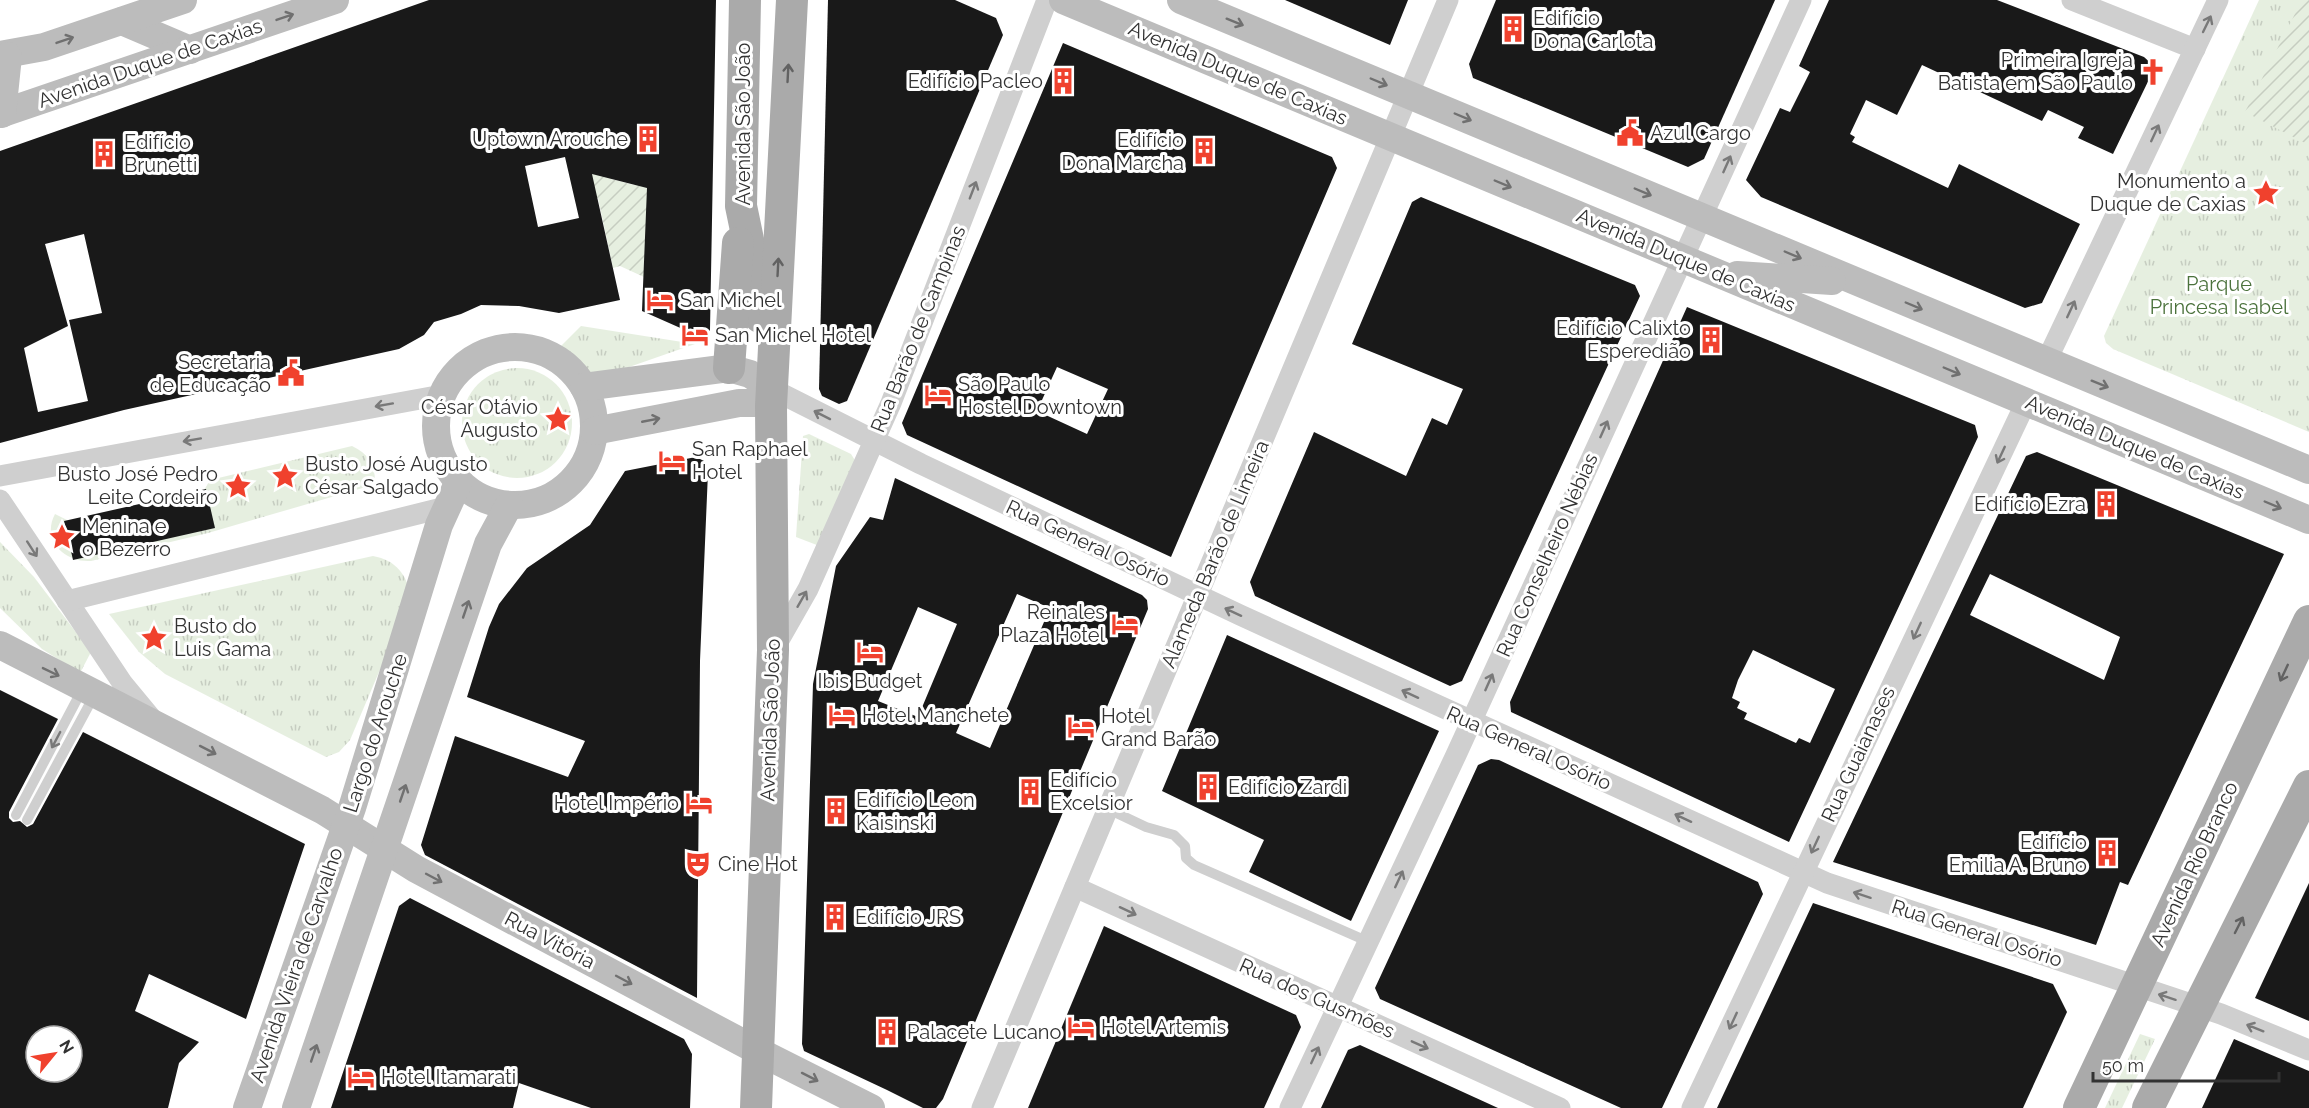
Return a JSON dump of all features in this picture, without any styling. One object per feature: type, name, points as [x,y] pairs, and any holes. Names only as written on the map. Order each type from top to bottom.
[{"type":"main road","points":[[1,114],[4,56],[122,21],[183,0]]},
{"type":"main road","name":"Avenida Duque de Caxias","points":[[1,114],[335,0]]},
{"type":"main road","name":"Avenida São João","points":[[745,0],[741,206],[757,283],[764,360],[771,397]]},
{"type":"main road","name":"Avenida São João","points":[[756,1108],[773,650],[771,397],[792,0]]},
{"type":"main road","name":"Avenida Duque de Caxias","points":[[1063,0],[2309,520]]},
{"type":"main road","points":[[1181,0],[2309,470]]},
{"type":"main road","points":[[122,21],[190,50]]},
{"type":"main road","points":[[729,368],[741,206]]},
{"type":"main road","points":[[1720,274],[1788,276],[1860,283]]},
{"type":"main road","points":[[510,346],[532,348],[553,356],[571,370],[584,387],[592,409],[594,431],[588,455],[567,486],[546,499],[509,505],[482,497],[459,481],[442,456],[437,436],[436,415],[442,395],[453,376],[469,361],[489,351],[510,346]]},
{"type":"main road","points":[[584,387],[729,368],[750,374],[771,397],[758,403],[739,403],[594,431]]},
{"type":"main road","name":"Largo do Arouche","points":[[0,645],[346,823],[446,507],[459,481]]},
{"type":"main road","points":[[296,1108],[488,544],[509,505]]},
{"type":"main road","name":"Avenida Rio Branco","points":[[2079,1108],[2309,621]]},
{"type":"main road","points":[[2148,1108],[2309,786]]},
{"type":"main road","name":"Rua Vitória","points":[[346,823],[416,868],[758,1052],[871,1108]]},
{"type":"main road","name":"Avenida Vieira de Carvalho","points":[[247,1108],[346,823]]},
{"type":"street","name":"Rua Barão de Campinas","points":[[773,650],[808,589],[891,403],[1047,0]]},
{"type":"street","name":"Alameda Barão de Limeira","points":[[982,1108],[1448,0]]},
{"type":"street","name":"Rua Conselheiro Nébias","points":[[1290,1108],[1471,721],[1801,0]]},
{"type":"street","points":[[2072,0],[2195,49]]},
{"type":"street","points":[[2046,362],[2218,0]]},
{"type":"street","points":[[0,476],[442,395]]},
{"type":"street","name":"Rua General Osório","points":[[771,397],[874,440],[1198,595],[1802,872],[1839,887],[2198,1007],[2309,1050]]},
{"type":"street","name":"Rua Guaianases","points":[[1692,1108],[2026,402]]},
{"type":"street","name":"Largo do Arouche","points":[[0,500],[123,684],[156,724]]},
{"type":"street","points":[[67,601],[446,507]]},
{"type":"street","name":"Rua dos Gusmões","points":[[1075,887],[1560,1108]]},
{"type":"lane","points":[[22,818],[89,691]]},
{"type":"lane","points":[[1107,809],[1146,827],[1174,835],[1185,846],[1186,858],[1194,865],[1369,942]]},
{"type":"green space","name":"Parque Princesa Isabel","points":[[2259,0],[2309,0],[2309,432],[2113,349],[2106,343],[2104,336]]},
{"type":"green space","points":[[2302,0],[2309,0],[2309,145],[2245,112]]},
{"type":"green space","points":[[551,92],[608,167],[611,179],[634,185],[712,189],[644,277],[620,266],[613,268],[598,198],[573,191]]},
{"type":"green space","points":[[581,326],[695,344],[592,380],[575,362],[557,350]]},
{"type":"green space","points":[[517,368],[538,372],[556,384],[568,402],[572,423],[568,444],[556,462],[538,474],[517,478],[496,474],[478,462],[466,444],[462,423],[466,402],[478,384],[496,372]]},
{"type":"green space","points":[[809,434],[851,454],[856,462],[822,547],[796,537],[803,436]]},
{"type":"green space","points":[[352,446],[363,453],[373,466],[375,485],[368,494],[366,487],[208,533],[91,561],[81,561],[64,554],[53,541],[51,524],[55,514],[79,526],[203,492],[210,480]]},
{"type":"green space","points":[[0,542],[34,577],[91,652],[80,673],[42,649],[0,608]]},
{"type":"green space","points":[[373,556],[388,561],[399,570],[407,582],[411,597],[350,740],[339,752],[326,757],[165,674],[139,652],[109,614]]},
{"type":"green space","points":[[2140,1034],[2155,1039],[2122,1108],[2105,1108]]},
{"type":"building","points":[[429,0],[716,0],[710,330],[703,338],[642,311],[647,188],[592,174],[620,300],[559,313],[519,306],[481,305],[434,322],[424,335],[399,349],[124,410],[0,443],[0,151]],"holes":[[[565,157],[579,218],[538,227],[525,166]],[[84,234],[102,313],[69,320],[88,401],[38,412],[24,348],[68,326],[45,244]]]},
{"type":"building","points":[[828,0],[955,0],[996,18],[1003,35],[847,401],[839,404],[822,396],[819,389]]},
{"type":"building","points":[[1285,0],[1408,0],[1390,45]]},
{"type":"building","points":[[1496,0],[1775,0],[1704,159],[1688,167],[1473,78],[1469,64]]},
{"type":"building","points":[[1829,0],[1997,0],[2144,57],[2155,67],[2113,154],[2078,138],[2084,127],[2048,110],[2042,121],[1922,65],[1897,115],[1866,100],[1850,134],[1855,137],[1852,142],[1948,188],[1959,164],[2080,224],[2042,303],[2025,308],[1761,197],[1746,180],[1780,108],[1790,112],[1810,72],[1799,66]]},
{"type":"building","points":[[1063,43],[1332,157],[1337,168],[1171,557],[907,435],[902,423]],"holes":[[[1057,367],[1108,389],[1087,434],[1037,411]]]},
{"type":"building","points":[[1421,197],[1635,285],[1640,296],[1462,681],[1450,686],[1255,596],[1250,582],[1314,432],[1406,476],[1432,418],[1447,425],[1463,389],[1352,344],[1412,202]]},
{"type":"building","points":[[1687,307],[1975,425],[1978,437],[1789,842],[1511,712],[1510,702]],"holes":[[[1753,650],[1835,689],[1810,743],[1799,738],[1796,743],[1744,719],[1747,713],[1737,708],[1740,702],[1732,698]]]},
{"type":"building","points":[[2037,452],[2284,554],[2128,885],[2120,882],[2096,945],[1833,862],[2026,456]],"holes":[[[1990,574],[2120,637],[2104,680],[1970,615]]]},
{"type":"building","points":[[696,457],[704,461],[708,472],[700,661],[697,998],[425,855],[421,845],[455,736],[568,777],[585,741],[467,697],[489,627],[499,604],[527,568],[590,525],[625,471]]},
{"type":"building","points":[[895,478],[1142,595],[1147,600],[1148,609],[943,1099],[936,1108],[923,1108],[804,1051],[802,1044],[813,684],[836,566],[870,517],[883,520]],"holes":[[[1017,594],[1050,608],[990,748],[956,733]],[[918,607],[957,624],[918,717],[878,701]]]},
{"type":"building","points":[[206,489],[215,528],[73,560],[64,521]]},
{"type":"building","points":[[1227,635],[1439,731],[1351,921],[1249,872],[1264,840],[1162,791]]},
{"type":"building","points":[[0,690],[58,719],[9,812],[9,818],[13,822],[20,821],[27,827],[33,824],[83,732],[305,844],[246,1019],[149,974],[135,1011],[199,1042],[179,1063],[168,1108],[0,1108]]},
{"type":"building","points":[[1491,759],[1499,760],[1758,882],[1763,894],[1662,1108],[1621,1108],[1380,999],[1375,988],[1478,765]]},
{"type":"building","points":[[2309,883],[2309,1021],[2255,998]]},
{"type":"building","points":[[410,898],[684,1039],[692,1054],[690,1108],[591,1108],[519,1083],[513,1108],[331,1108],[399,906]]},
{"type":"building","points":[[1813,903],[2053,984],[2067,1012],[2023,1108],[1717,1108]]},
{"type":"building","points":[[1104,926],[1296,1015],[1301,1027],[1264,1108],[1028,1108]]},
{"type":"building","points":[[2234,1039],[2309,1071],[2309,1108],[2202,1108]]},
{"type":"building","points":[[1360,1045],[1498,1108],[1321,1108],[1348,1050]]},
{"type":"place","name":"Edifício Dona Carlota","points":[[1513,29]]},
{"type":"place","name":"Primeira Igreja Batista em São Paulo","points":[[2153,72]]},
{"type":"place","name":"Edifício Pacleo","points":[[1063,81]]},
{"type":"place","name":"Azul Cargo","points":[[1630,133]]},
{"type":"place","name":"Uptown Arouche","points":[[648,139]]},
{"type":"place","name":"Edifício Dona Marcha","points":[[1204,151]]},
{"type":"place","name":"Edifício Brunetti","points":[[104,154]]},
{"type":"place","name":"Monumento a Duque de Caxias","points":[[2266,193]]},
{"type":"place","name":"San Michel","points":[[660,300]]},
{"type":"place","name":"San Michel Hotel","points":[[695,335]]},
{"type":"place","name":"Edifício Calixto Esperedião","points":[[1711,340]]},
{"type":"place","name":"Secretaria de Educação","points":[[291,373]]},
{"type":"place","name":"São Paulo Hostel Downtown","points":[[938,395]]},
{"type":"place","name":"César Otávio Augusto","points":[[558,419]]},
{"type":"place","name":"San Raphael Hotel","points":[[672,461]]},
{"type":"place","name":"Busto José Augusto César Salgado","points":[[285,476]]},
{"type":"place","name":"Busto José Pedro Leite Cordeiro","points":[[238,486]]},
{"type":"place","name":"Edifício Ezra","points":[[2106,504]]},
{"type":"place","name":"Menina e o Bezerro","points":[[62,537]]},
{"type":"place","name":"Reinales Plaza Hotel","points":[[1125,624]]},
{"type":"place","name":"Busto do Luis Gama","points":[[154,638]]},
{"type":"place","name":"Ibis Budget","points":[[870,652]]},
{"type":"place","name":"Hotel Manchete","points":[[842,715]]},
{"type":"place","name":"Hotel Grand Barão","points":[[1081,727]]},
{"type":"place","name":"Edifício Zardi","points":[[1208,787]]},
{"type":"place","name":"Edifício Excelsior","points":[[1030,792]]},
{"type":"place","name":"Hotel Império","points":[[699,803]]},
{"type":"place","name":"Edifício Leon Kaisinski","points":[[836,811]]},
{"type":"place","name":"Edifício Emilia A. Bruno","points":[[2107,853]]},
{"type":"place","name":"Cine Hot","points":[[698,864]]},
{"type":"place","name":"Edifício JRS","points":[[835,917]]},
{"type":"place","name":"Hotel Artemis","points":[[1081,1027]]},
{"type":"place","name":"Palacete Lucano","points":[[887,1032]]},
{"type":"place","name":"Hotel Itamarati","points":[[361,1077]]}]
